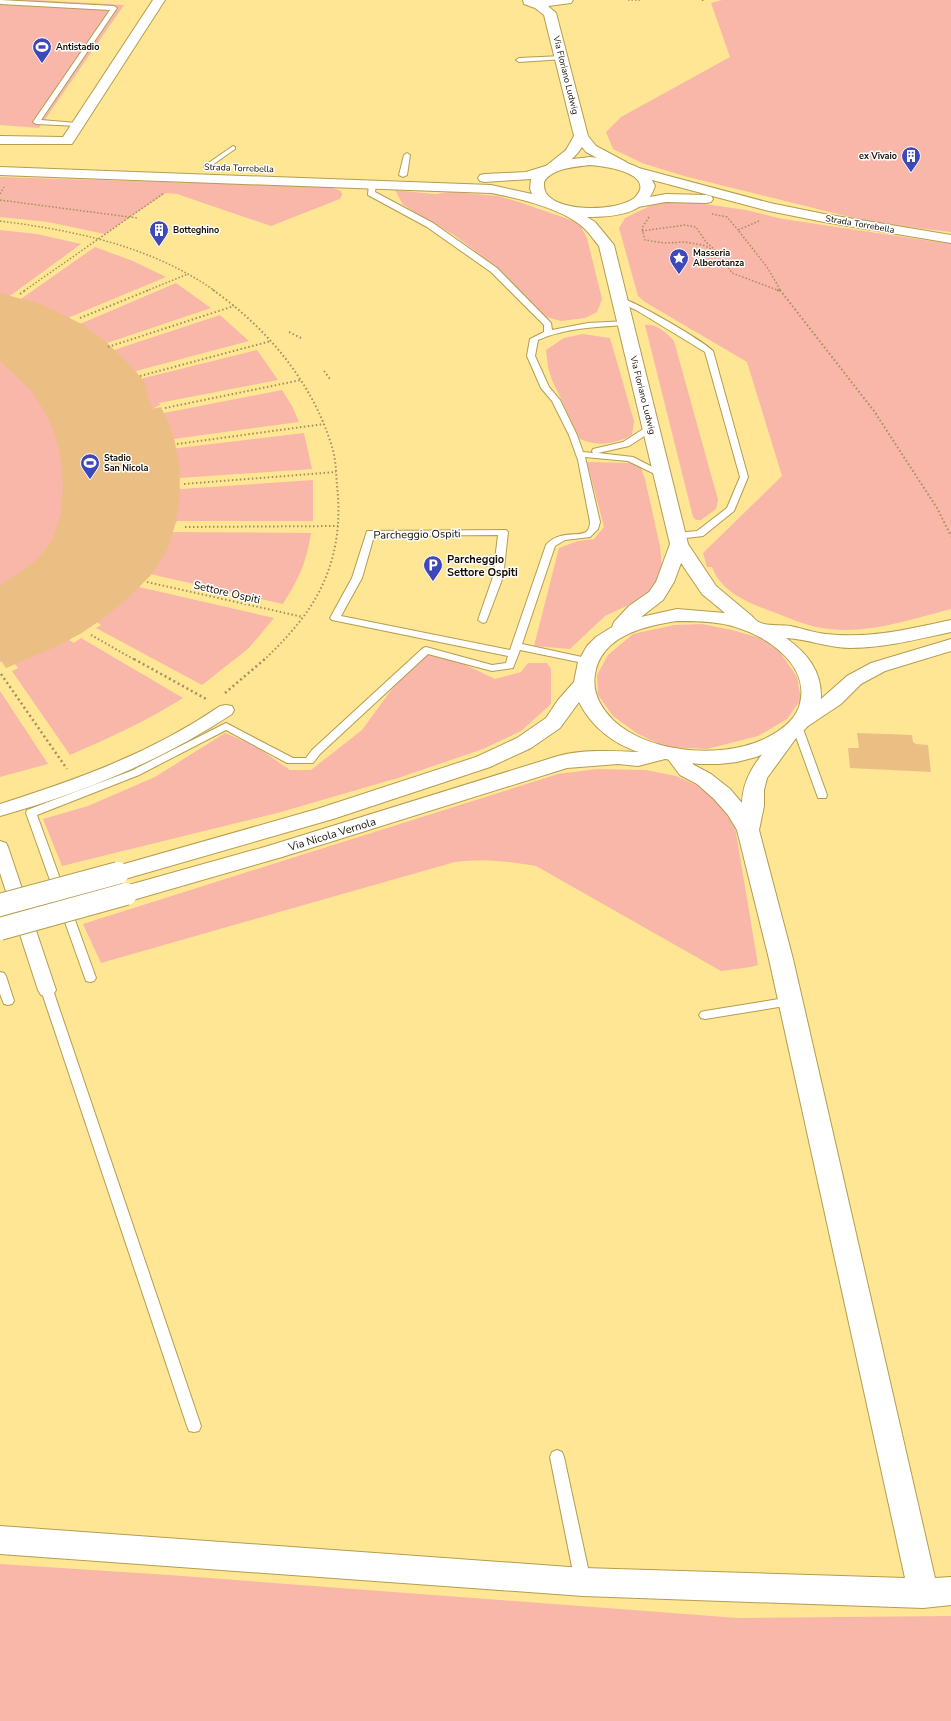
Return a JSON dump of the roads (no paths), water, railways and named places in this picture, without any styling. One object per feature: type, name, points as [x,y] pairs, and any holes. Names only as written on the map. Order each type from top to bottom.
[{"type":"main road","points":[[0,140],[67,141],[160,0]]},
{"type":"main road","points":[[525,1],[563,1]]},
{"type":"main road","points":[[525,1],[539,5],[550,13],[563,1]]},
{"type":"main road","name":"Via Floriano Ludwig","points":[[550,13],[581,136]]},
{"type":"main road","points":[[635,171],[643,177],[648,185],[647,192],[618,219],[610,234],[590,225],[545,200],[538,193],[536,186],[538,179],[546,171],[572,152],[581,136],[591,149],[635,171],[769,207]]},
{"type":"main road","name":"Strada Torrebella","points":[[0,160],[403,175],[478,183]]},
{"type":"main road","points":[[478,183],[526,176],[572,162],[590,161],[621,165]]},
{"type":"main road","name":"Strada Torrebella","points":[[0,171],[372,185],[478,183]]},
{"type":"main road","points":[[478,183],[559,207],[599,212],[666,198],[681,197],[769,207]]},
{"type":"main road","name":"Strada Torrebella","points":[[769,207],[866,226],[951,239]]},
{"type":"main road","name":"Via Floriano Ludwig","points":[[610,234],[619,299],[678,540],[697,574],[709,590],[755,627]]},
{"type":"main road","points":[[614,634],[636,610],[656,596],[665,582],[678,540]]},
{"type":"main road","points":[[951,626],[885,640],[850,642],[824,640],[791,632],[755,627],[720,617],[677,615],[632,624],[614,634],[598,646],[588,661],[584,684],[588,701],[599,718],[616,733],[639,745],[670,754],[707,758],[738,755],[766,747],[834,699],[854,680],[878,667],[951,645]]},
{"type":"main road","points":[[748,830],[753,806],[753,790],[757,777],[796,727],[811,702],[811,681],[802,661],[784,644],[755,627]]},
{"type":"main road","name":"Via Nicola Vernola","points":[[0,905],[325,814],[483,762],[524,743],[553,723],[565,705],[584,684]]},
{"type":"main road","points":[[0,1540],[583,1582],[937,1592],[748,830],[736,810],[722,794],[704,779],[687,770],[670,754]]},
{"type":"main road","name":"Via Nicola Vernola","points":[[0,929],[274,852],[565,761],[618,757],[638,759],[670,754]]},
{"type":"street","points":[[0,810],[77,785],[162,749],[208,723],[219,706]]},
{"type":"street","points":[[0,847],[47,990]]},
{"type":"lane","points":[[0,2],[114,8],[36,122],[77,125]]},
{"type":"lane","points":[[520,60],[562,58]]},
{"type":"lane","points":[[206,167],[233,148]]},
{"type":"lane","points":[[403,175],[407,155]]},
{"type":"lane","points":[[372,185],[371,193],[430,225],[494,270],[548,325],[548,333]]},
{"type":"lane","points":[[619,299],[639,308],[709,351],[744,477],[731,509],[700,534],[678,540]]},
{"type":"lane","points":[[90,978],[31,813],[135,773],[226,726],[291,761],[309,761],[316,752],[426,650],[492,668],[510,666],[551,545],[562,538],[585,537],[594,529],[595,522],[580,454],[573,435],[556,400],[545,388],[531,356],[534,339],[548,333],[588,325],[625,323]]},
{"type":"lane","points":[[580,454],[626,444],[651,428]]},
{"type":"lane","points":[[580,454],[630,459],[662,474]]},
{"type":"lane","name":"Parcheggio Ospiti","points":[[483,620],[498,577],[503,532],[370,533],[357,578],[335,618],[515,650]]},
{"type":"lane","points":[[515,650],[588,661]]},
{"type":"lane","points":[[796,727],[822,795]]},
{"type":"lane","points":[[0,976],[8,1001]]},
{"type":"lane","points":[[47,990],[194,1426]]},
{"type":"lane","points":[[705,1015],[791,1001]]},
{"type":"lane","points":[[557,1457],[583,1582]]},
{"type":"place","name":"Antistadio","points":[[42,64]]},
{"type":"place","name":"ex Vivaio","points":[[911,173]]},
{"type":"place","name":"Botteghino","points":[[159,247]]},
{"type":"place","name":"Masseria Alberotanza","points":[[679,275]]},
{"type":"place","name":"Stadio San Nicola","points":[[90,480]]},
{"type":"place","name":"Parcheggio Settore Ospiti","points":[[433,582]]}]
